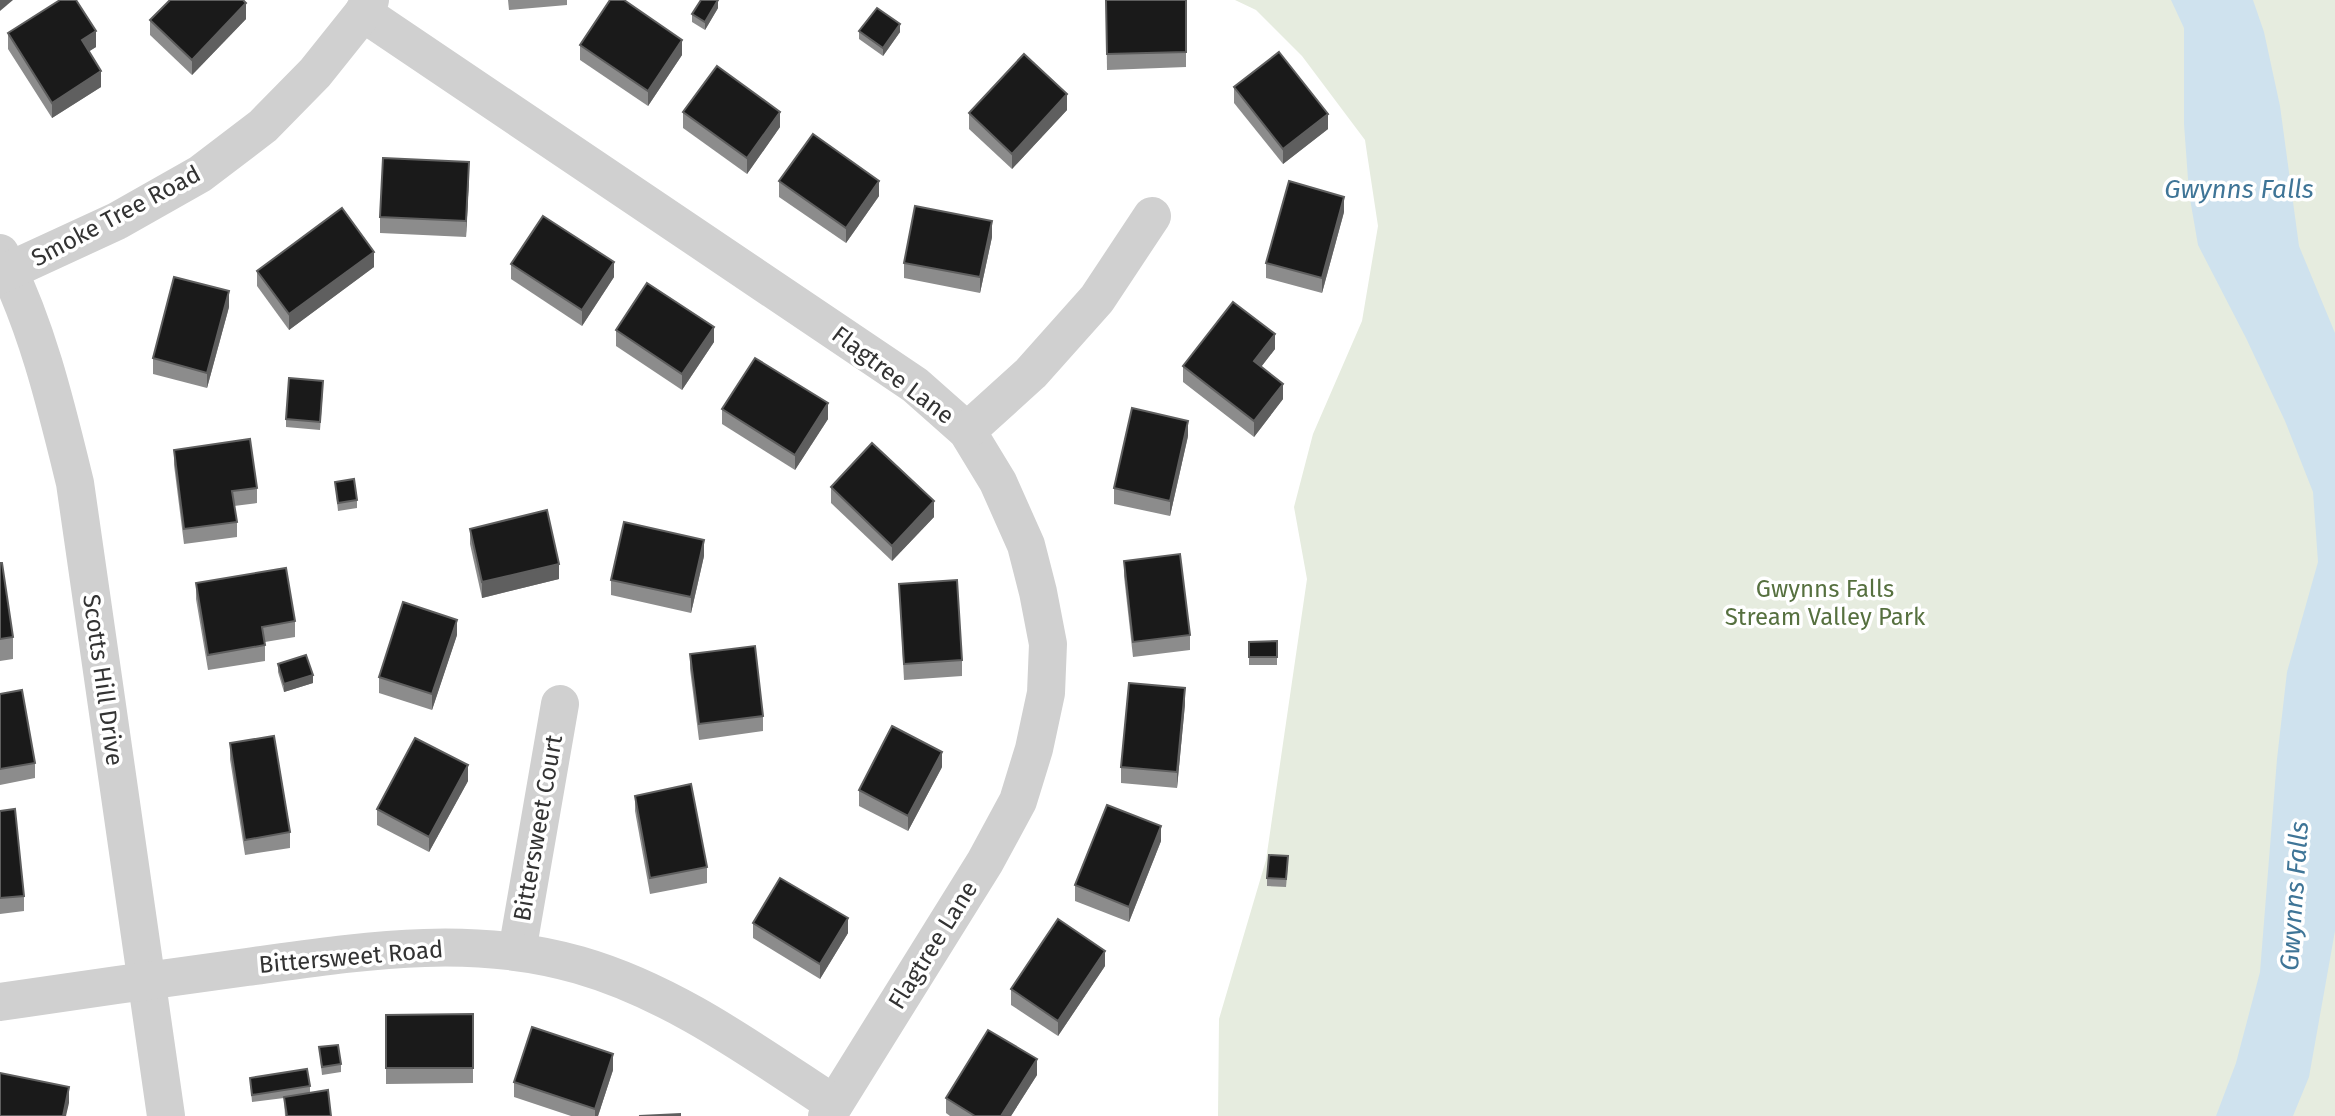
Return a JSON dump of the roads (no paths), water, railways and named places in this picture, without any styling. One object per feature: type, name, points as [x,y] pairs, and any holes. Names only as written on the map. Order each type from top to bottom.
[{"type":"street","name":"Smoke Tree Road","points":[[3,267],[117,221],[200,174],[263,126],[315,74],[366,7]]},
{"type":"street","name":"Flagtree Lane","points":[[366,7],[915,385],[967,431],[998,482],[1026,545],[1048,644],[1046,693],[1034,749],[1017,801],[985,862],[830,1110]]},
{"type":"street","points":[[967,431],[1031,373],[1097,299],[1152,216]]},
{"type":"street","name":"Scotts Hill Drive","points":[[3,267],[36,338],[75,484],[166,1116]]},
{"type":"street","name":"Bittersweet Court","points":[[517,952],[559,704]]},
{"type":"street","name":"Bittersweet Road","points":[[0,1002],[369,950],[449,946],[517,952],[579,965],[643,989],[705,1019],[830,1110]]},
{"type":"water","name":"Gwynns Falls","points":[[2171,0],[2253,0],[2264,32],[2280,106],[2299,246],[2335,333],[2335,931],[2309,1077],[2293,1116],[2216,1116],[2236,1063],[2260,972],[2277,759],[2287,672],[2318,562],[2313,492],[2285,421],[2198,245],[2189,193],[2184,124],[2184,28]]},
{"type":"park label","name":"Gwynns Falls Stream Valley Park","points":[[1825,603]]}]
